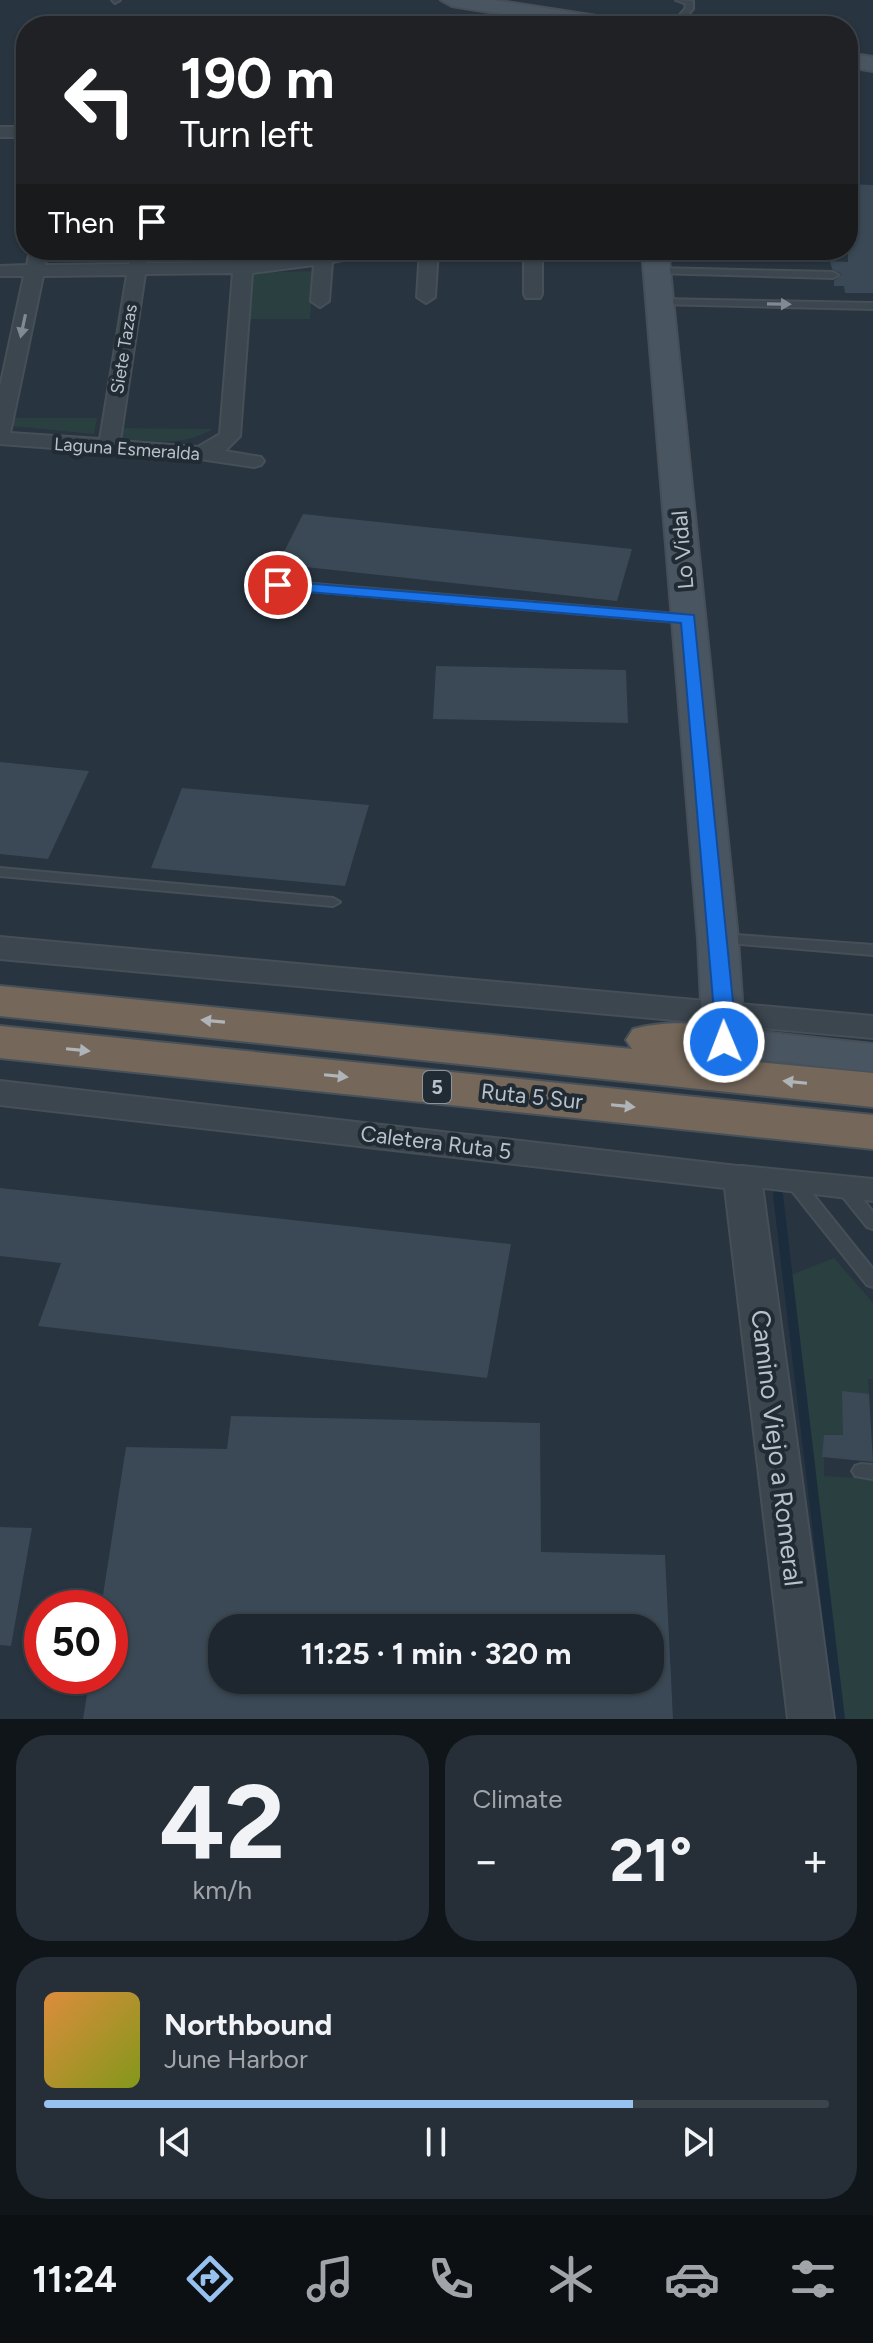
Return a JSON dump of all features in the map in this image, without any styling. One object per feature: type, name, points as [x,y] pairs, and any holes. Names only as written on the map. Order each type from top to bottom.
[{"type":"highway","name":"Ruta 5 Sur","points":[[0,1001],[873,1090]]},
{"type":"highway","points":[[291,1029],[724,1027]]},
{"type":"highway","name":"Ruta 5 Sur","points":[[0,1042],[873,1132]]},
{"type":"main road","points":[[452,0],[553,16]]},
{"type":"main road","name":"Lo Vidal","points":[[657,269],[724,1027]]},
{"type":"main road","points":[[724,1027],[873,1058]]},
{"type":"street","points":[[0,436],[37,260]]},
{"type":"street","points":[[0,271],[138,260]]},
{"type":"street","name":"Siete Tazas","points":[[109,448],[138,260]]},
{"type":"street","points":[[200,453],[217,447],[230,436],[244,260]]},
{"type":"street","points":[[251,260],[288,265],[317,260]]},
{"type":"street","points":[[320,301],[323,260]]},
{"type":"street","points":[[426,297],[428,260]]},
{"type":"street","points":[[533,260],[533,294]]},
{"type":"street","points":[[617,260],[657,269]]},
{"type":"street","name":"Laguna Esmeralda","points":[[0,436],[109,448],[200,453],[254,461]]},
{"type":"street","points":[[0,948],[724,1027],[873,1027]]},
{"type":"street","name":"Caletera Ruta 5","points":[[0,1093],[858,1188]]},
{"type":"street","name":"Camino Viejo a Romeral","points":[[742,1177],[811,1719]]},
{"type":"lane","points":[[680,0],[690,3],[683,16]]},
{"type":"lane","points":[[657,269],[833,275]]},
{"type":"lane","points":[[657,269],[873,306]]},
{"type":"lane","points":[[278,585],[688,619]]},
{"type":"lane","points":[[0,872],[333,902]]},
{"type":"lane","points":[[718,939],[873,950]]},
{"type":"lane","points":[[794,1182],[873,1281]]},
{"type":"lane","points":[[858,1188],[873,1223]]},
{"type":"green space","points":[[314,271],[310,319],[247,319],[252,273]]},
{"type":"green space","points":[[0,418],[97,418],[94,434],[0,425]]},
{"type":"green space","points":[[107,428],[213,429],[187,439],[160,442],[105,437]]},
{"type":"green space","points":[[834,1258],[873,1303],[873,1379],[868,1379],[869,1394],[843,1435],[824,1435],[824,1476],[873,1479],[873,1719],[840,1719],[788,1276]]},
{"type":"building","points":[[858,184],[873,185],[873,293],[845,293],[844,286],[834,286],[834,281],[841,274],[832,269],[830,261],[858,260]]},
{"type":"building","points":[[303,514],[632,549],[617,601],[278,564]]},
{"type":"building","points":[[436,666],[626,670],[628,723],[433,719]]},
{"type":"building","points":[[0,762],[89,771],[48,859],[0,854]]},
{"type":"building","points":[[182,788],[369,805],[345,886],[151,868]]},
{"type":"building","points":[[0,1188],[511,1244],[487,1378],[38,1326],[61,1263],[0,1256]]},
{"type":"building","points":[[842,1391],[869,1394],[873,1462],[822,1457],[824,1435],[843,1435]]},
{"type":"building","points":[[231,1416],[540,1423],[541,1552],[665,1555],[673,1719],[83,1719],[87,1694],[128,1694],[128,1590],[104,1590],[126,1447],[227,1449]]},
{"type":"building","points":[[0,1527],[32,1528],[11,1646],[0,1645]]},
{"type":"waterway","points":[[778,1195],[840,1719]]},
{"type":"route","points":[[278,585],[688,619],[724,1012],[724,1042]]}]
